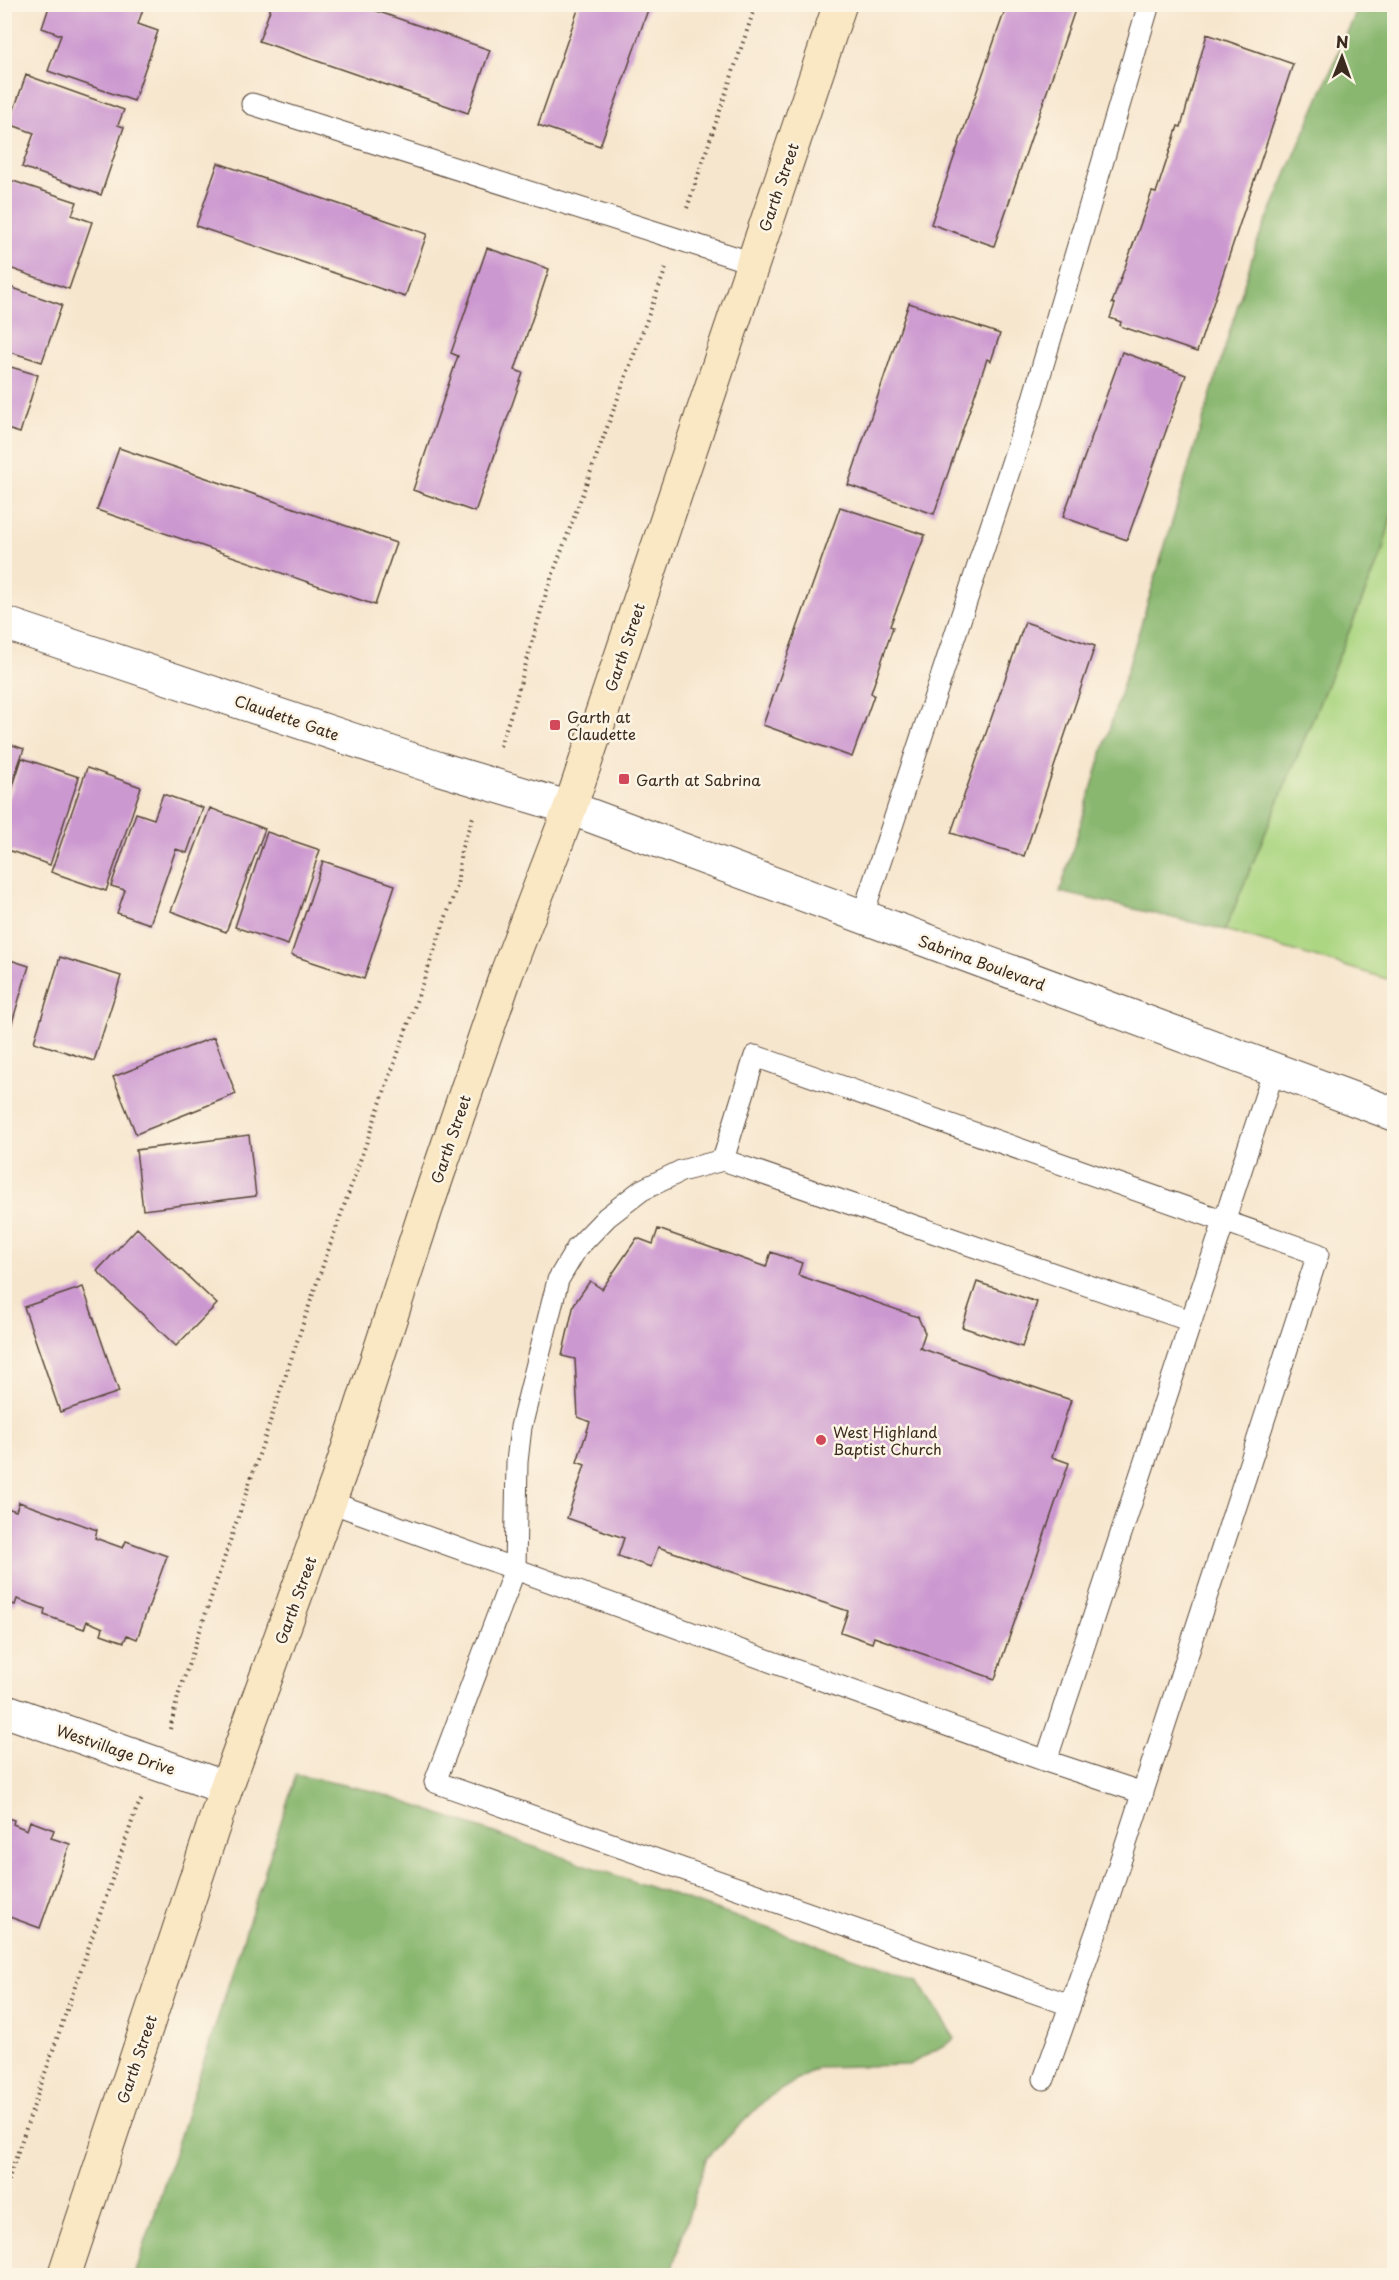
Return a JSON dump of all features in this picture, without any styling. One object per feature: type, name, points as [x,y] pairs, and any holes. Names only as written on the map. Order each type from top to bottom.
[{"type":"main road","name":"Garth Street","points":[[64,2276],[226,1788],[330,1502],[506,975],[570,808],[840,4]]},
{"type":"street","name":"Claudette Gate","points":[[4,623],[487,783],[570,808]]},
{"type":"street","name":"Sabrina Boulevard","points":[[570,808],[1395,1114]]},
{"type":"street","name":"Westvillage Drive","points":[[4,1710],[226,1788]]},
{"type":"lane","points":[[862,917],[1032,402],[1149,4]]},
{"type":"lane","points":[[252,104],[753,263]]},
{"type":"lane","points":[[723,1160],[755,1056],[1318,1254],[1108,1899],[1044,2079]]},
{"type":"lane","points":[[1046,1761],[1274,1070]]},
{"type":"lane","points":[[1070,2005],[435,1782],[515,1569],[517,1462],[521,1427],[558,1280],[577,1248],[607,1216],[642,1190],[681,1171],[723,1160],[1191,1321]]},
{"type":"lane","points":[[330,1502],[1046,1761],[1143,1793]]},
{"type":"path","points":[[4,2192],[136,1810],[160,1765],[178,1696],[315,1288],[457,886],[461,850],[515,702],[547,590],[676,239],[756,4]]},
{"type":"green space","points":[[1359,5],[1394,5],[1394,506],[1382,552],[1225,930],[1060,892],[1256,245]]},
{"type":"green space","points":[[1394,506],[1394,981],[1225,930],[1382,552]]},
{"type":"green space","points":[[296,1775],[373,1791],[918,1980],[955,2039],[909,2065],[819,2067],[767,2098],[706,2159],[670,2275],[135,2275]]},
{"type":"building","points":[[50,4],[130,4],[143,9],[138,24],[158,31],[134,101],[48,71],[61,35],[42,28]]},
{"type":"building","points":[[272,4],[356,4],[490,50],[468,113],[259,41]]},
{"type":"building","points":[[580,4],[650,4],[600,146],[538,125]]},
{"type":"building","points":[[1007,4],[1077,4],[994,246],[931,224]]},
{"type":"building","points":[[1207,34],[1293,64],[1197,352],[1120,326],[1121,322],[1110,318],[1115,304],[1112,303],[1152,192],[1156,193],[1178,126],[1181,127]]},
{"type":"building","points":[[26,75],[124,110],[118,125],[124,127],[101,195],[22,167],[34,133],[9,124]]},
{"type":"building","points":[[218,163],[427,234],[405,297],[196,226]]},
{"type":"building","points":[[4,178],[77,202],[72,215],[92,222],[69,289],[4,266]]},
{"type":"building","points":[[487,248],[549,269],[515,370],[523,373],[475,512],[413,490],[458,356],[451,353]]},
{"type":"building","points":[[4,285],[62,305],[42,362],[4,350]]},
{"type":"building","points":[[909,303],[1000,334],[991,361],[987,359],[934,514],[848,485]]},
{"type":"building","points":[[1122,352],[1186,375],[1127,540],[1063,517]]},
{"type":"building","points":[[4,365],[38,375],[20,433],[4,428]]},
{"type":"building","points":[[119,448],[396,543],[375,605],[97,510]]},
{"type":"building","points":[[840,507],[925,535],[890,626],[893,627],[871,693],[874,695],[852,757],[763,725]]},
{"type":"building","points":[[1025,622],[1095,646],[1024,856],[951,833]]},
{"type":"building","points":[[4,742],[24,749],[5,802],[4,802]]},
{"type":"building","points":[[22,758],[79,777],[50,865],[5,849],[5,811]]},
{"type":"building","points":[[87,768],[141,787],[106,891],[51,872]]},
{"type":"building","points":[[163,794],[203,808],[187,853],[176,849],[150,924],[117,913],[125,890],[111,886],[136,813],[154,819]]},
{"type":"building","points":[[210,808],[265,829],[226,932],[171,911]]},
{"type":"building","points":[[267,832],[320,850],[288,945],[235,927]]},
{"type":"building","points":[[323,861],[395,885],[364,979],[291,955]]},
{"type":"building","points":[[60,957],[121,976],[94,1061],[34,1042]]},
{"type":"building","points":[[4,958],[29,966],[5,1046],[4,1046]]},
{"type":"building","points":[[214,1037],[236,1094],[136,1134],[113,1077]]},
{"type":"building","points":[[249,1135],[256,1196],[143,1210],[136,1150]]},
{"type":"building","points":[[137,1228],[217,1304],[176,1346],[97,1271]]},
{"type":"building","name":"West Highland Baptist Church","points":[[658,1229],[766,1267],[771,1252],[802,1263],[798,1275],[918,1317],[925,1333],[920,1348],[1071,1400],[1052,1457],[1069,1463],[995,1679],[874,1637],[872,1643],[841,1632],[848,1611],[658,1547],[651,1567],[618,1556],[624,1538],[567,1518],[585,1465],[577,1462],[590,1422],[578,1417],[575,1359],[562,1356],[574,1304],[590,1281],[602,1289],[637,1238],[653,1244]]},
{"type":"building","points":[[977,1282],[1037,1302],[1022,1347],[962,1327]]},
{"type":"building","points":[[83,1287],[119,1392],[60,1412],[24,1307]]},
{"type":"building","points":[[19,1502],[97,1530],[95,1538],[123,1548],[126,1541],[167,1556],[137,1639],[127,1635],[124,1642],[101,1634],[103,1628],[87,1621],[84,1629],[44,1615],[45,1609],[17,1599],[15,1605],[4,1601],[4,1507],[16,1511]]},
{"type":"building","points":[[4,1817],[14,1820],[13,1824],[27,1830],[30,1821],[54,1830],[51,1838],[70,1844],[40,1928],[4,1915]]},
{"type":"place","name":"Garth at Claudette","points":[[555,725]]},
{"type":"place","name":"Garth at Sabrina","points":[[624,779]]},
{"type":"place","name":"West Highland Baptist Church","points":[[821,1440]]}]
